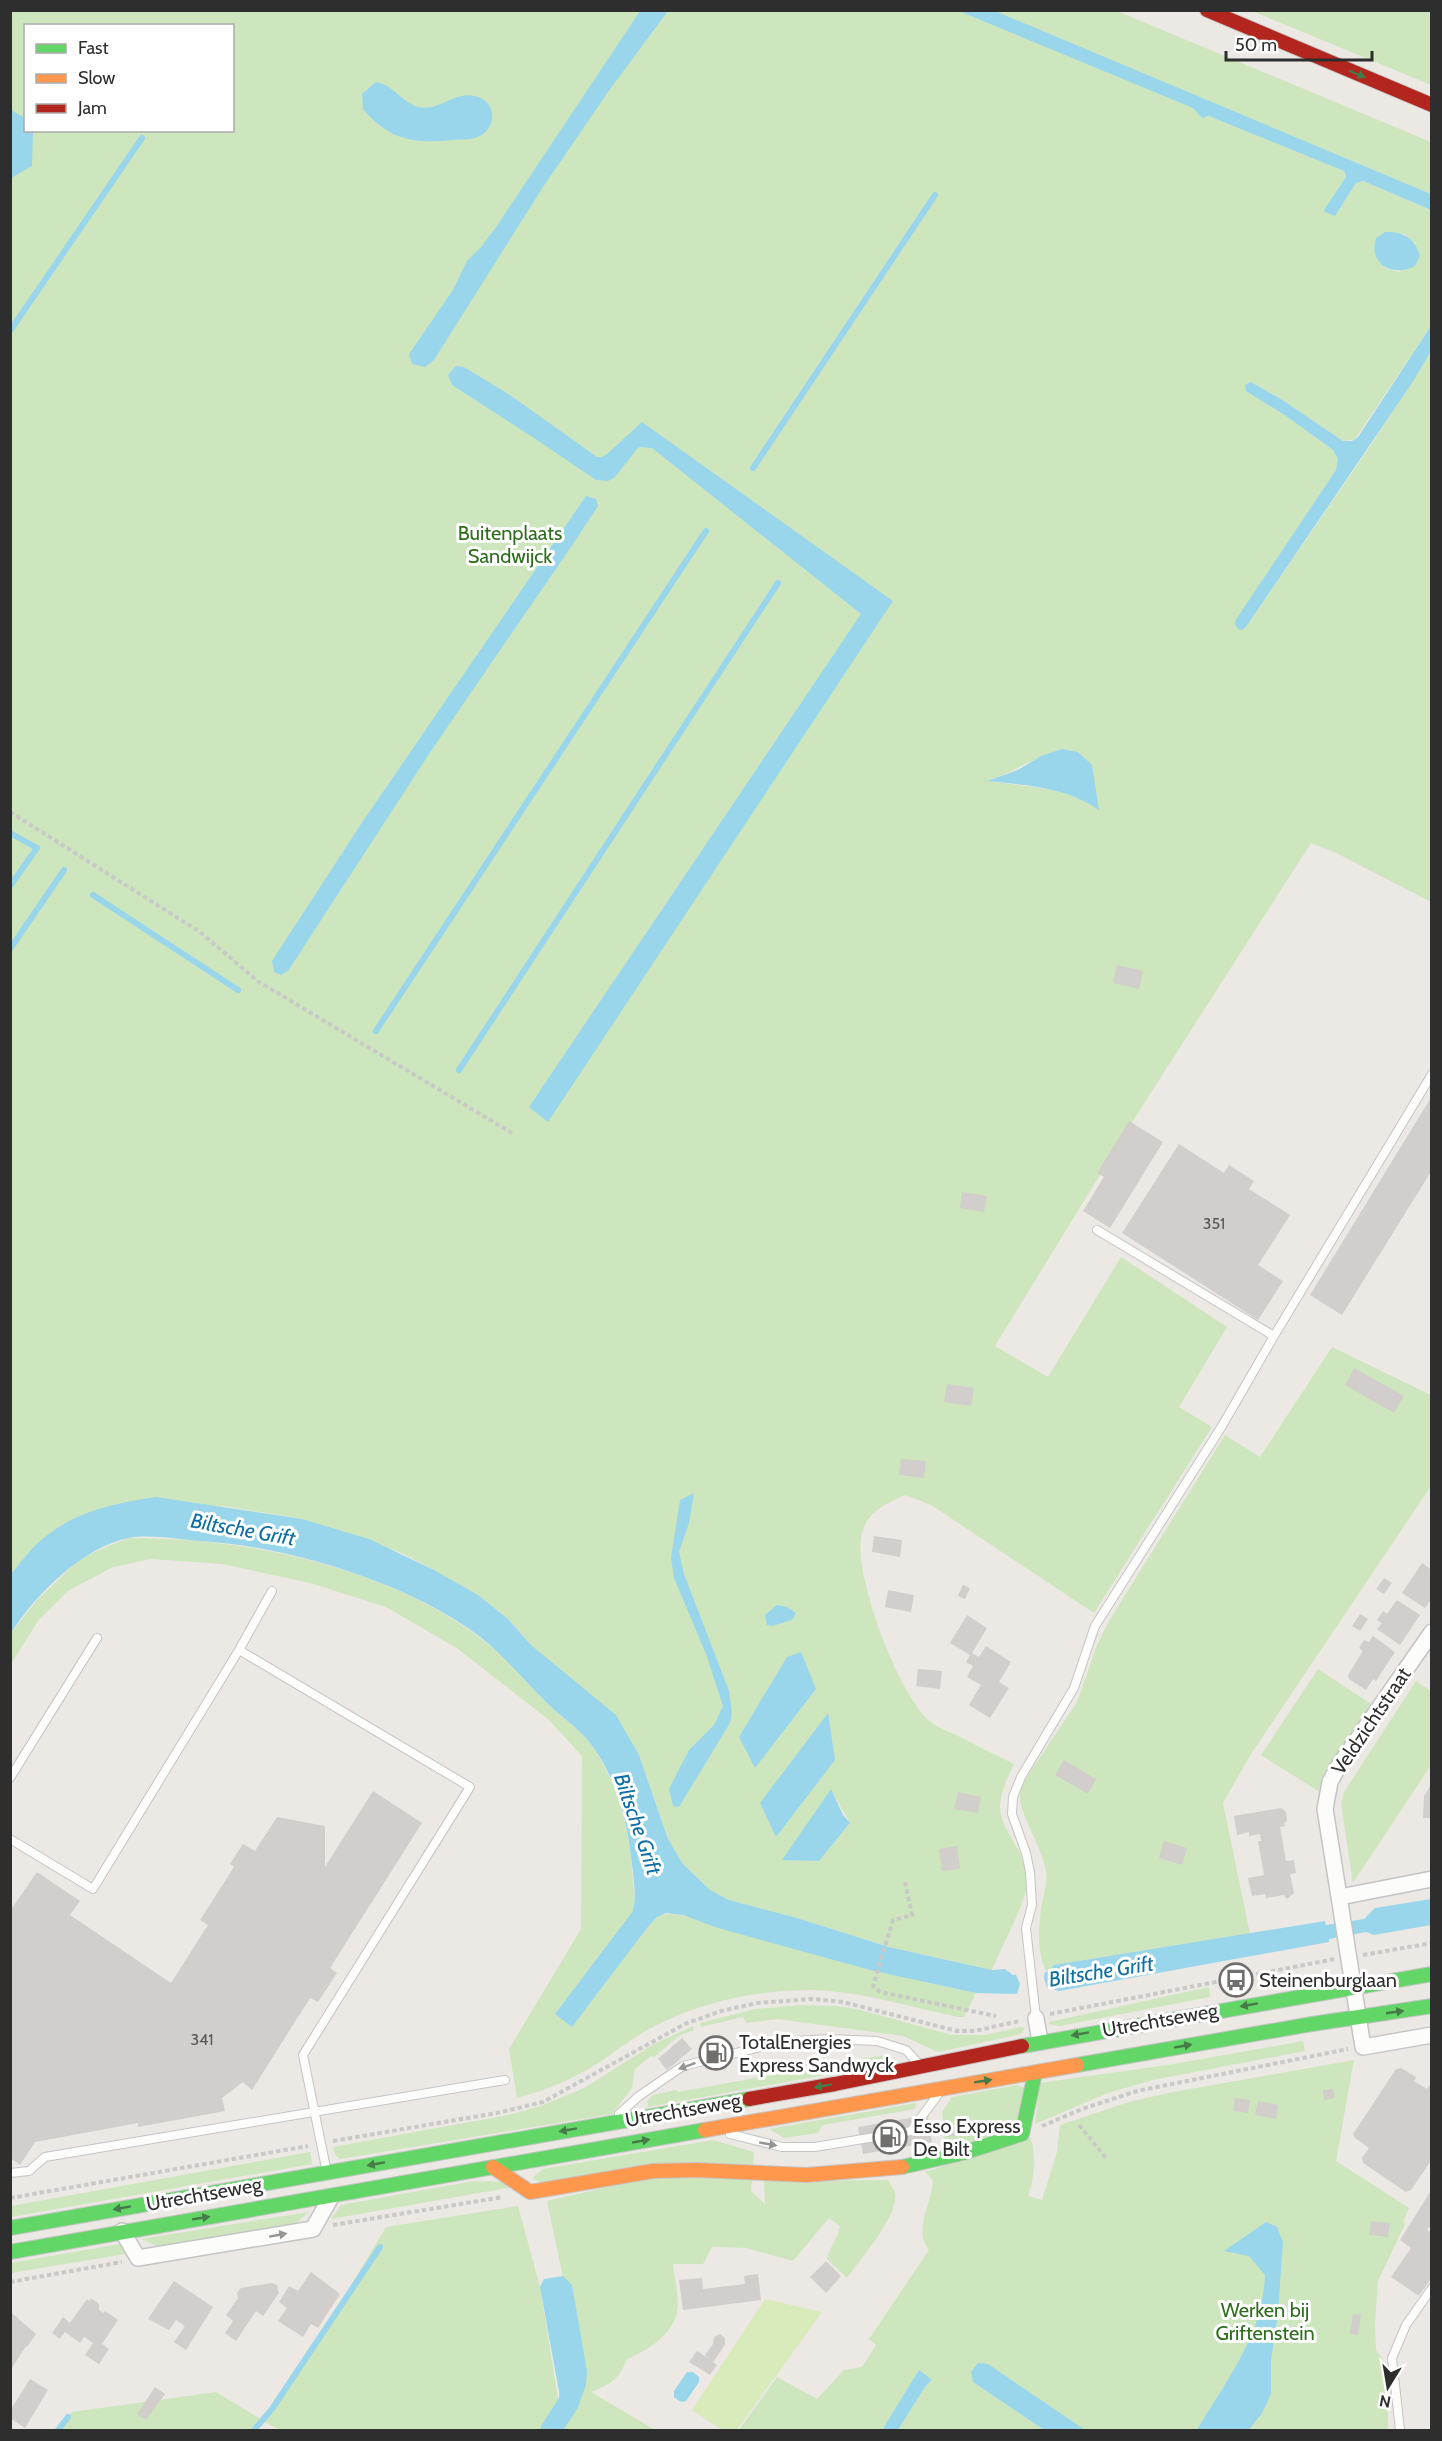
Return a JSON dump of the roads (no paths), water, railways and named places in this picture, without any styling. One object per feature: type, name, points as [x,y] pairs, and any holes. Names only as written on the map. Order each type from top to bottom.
[{"type":"main road","points":[[1207,10],[1431,105]]},
{"type":"main road","name":"Utrechtseweg","points":[[10,2228],[921,2068],[1040,2042],[1431,1974]]},
{"type":"main road","name":"Utrechtseweg","points":[[10,2252],[942,2088],[1431,2006]]},
{"type":"main road","points":[[493,2167],[530,2192],[670,2170],[829,2175],[911,2164],[961,2154],[1022,2134],[1035,2073]]},
{"type":"street","name":"Veldzichtstraat","points":[[1354,1987],[1324,1809],[1330,1782],[1431,1632]]},
{"type":"street","points":[[1340,1897],[1431,1879]]},
{"type":"street","points":[[1354,1987],[1364,2047],[1431,2035]]},
{"type":"street","points":[[1036,2018],[1040,2042]]},
{"type":"street","points":[[122,2231],[138,2258],[313,2229],[331,2197]]},
{"type":"lane","points":[[1036,2018],[1026,1928],[1032,1905],[1030,1872],[1026,1853],[1014,1825],[1012,1814],[1013,1797],[1021,1776],[1074,1688],[1095,1626],[1222,1426],[1431,1074]]},
{"type":"lane","points":[[1097,1230],[1274,1336]]},
{"type":"lane","points":[[10,1839],[93,1888],[239,1650],[272,1591]]},
{"type":"lane","points":[[10,1778],[97,1638]]},
{"type":"lane","points":[[239,1650],[470,1787],[303,2055],[327,2173]]},
{"type":"lane","points":[[610,2123],[639,2096],[683,2066],[781,2042],[829,2039],[877,2041],[906,2050],[921,2068]]},
{"type":"lane","points":[[10,2173],[29,2171],[45,2157],[505,2080]]},
{"type":"lane","points":[[711,2129],[782,2147],[815,2147],[911,2131],[942,2088]]},
{"type":"lane","points":[[1400,2430],[1392,2358],[1406,2325],[1431,2288]]},
{"type":"water","points":[[640,11],[668,11],[608,92],[543,187],[434,360],[425,367],[412,364],[409,354],[453,290],[467,261],[496,227]]},
{"type":"water","points":[[959,11],[995,11],[1431,194],[1431,210],[1363,181],[1356,183],[1335,216],[1325,212],[1324,210],[1346,177],[1344,171],[1209,116],[1202,118],[1193,108]]},
{"type":"water","points":[[376,82],[388,86],[412,105],[418,107],[433,107],[460,96],[475,96],[488,104],[492,116],[491,123],[483,134],[473,139],[426,141],[403,138],[383,127],[363,109],[362,94]]},
{"type":"water","points":[[11,110],[24,117],[24,132],[33,132],[32,166],[11,178]]},
{"type":"water","points":[[1385,232],[1398,233],[1412,241],[1420,256],[1415,266],[1398,270],[1384,266],[1379,261],[1374,247],[1376,238]]},
{"type":"water","points":[[1431,326],[1431,351],[1412,383],[1246,627],[1242,630],[1238,629],[1235,621],[1336,470],[1338,459],[1333,450],[1246,391],[1245,385],[1251,382],[1281,399],[1343,441],[1352,441],[1358,437]]},
{"type":"water","points":[[456,366],[464,367],[510,395],[597,457],[607,454],[642,422],[893,601],[548,1122],[529,1107],[861,614],[652,448],[639,447],[614,478],[608,481],[596,480],[452,385],[448,375]]},
{"type":"water","points":[[586,496],[596,499],[598,506],[431,751],[288,971],[281,975],[274,972],[272,961],[361,824]]},
{"type":"water","points":[[1062,749],[1078,752],[1092,765],[1099,810],[1073,796],[1045,788],[987,781],[1018,770],[1041,756]]},
{"type":"water","points":[[694,1493],[689,1523],[679,1552],[684,1574],[729,1691],[732,1712],[730,1723],[679,1807],[673,1806],[669,1789],[689,1750],[714,1725],[723,1706],[706,1654],[674,1578],[671,1558],[680,1500]]},
{"type":"water","name":"Biltsche Grift","points":[[156,1497],[302,1519],[369,1539],[434,1570],[478,1595],[508,1619],[531,1645],[616,1715],[639,1755],[668,1839],[683,1864],[710,1890],[729,1900],[797,1918],[889,1947],[992,1970],[1005,1969],[1013,1975],[1047,1972],[1054,1965],[1325,1921],[1326,1925],[1364,1919],[1375,1908],[1431,1899],[1431,1925],[1374,1935],[1366,1932],[1329,1939],[1329,1942],[1059,1991],[1049,1988],[1014,1994],[976,1993],[874,1971],[718,1928],[683,1915],[666,1913],[656,1918],[647,1928],[572,2027],[555,2014],[633,1911],[634,1877],[623,1812],[613,1783],[599,1755],[585,1737],[490,1645],[461,1624],[392,1587],[313,1561],[235,1544],[145,1536],[111,1543],[77,1562],[46,1589],[11,1633],[11,1574],[39,1542],[52,1531],[94,1510]]},
{"type":"water","points":[[777,1605],[787,1607],[796,1613],[792,1620],[772,1626],[767,1625],[765,1615]]},
{"type":"water","points":[[801,1652],[816,1689],[755,1768],[739,1737],[787,1657]]},
{"type":"water","points":[[828,1713],[835,1760],[776,1837],[760,1803]]},
{"type":"water","points":[[831,1789],[843,1815],[850,1823],[819,1861],[782,1860]]},
{"type":"water","points":[[1266,2222],[1277,2227],[1283,2242],[1278,2313],[1271,2360],[1271,2394],[1262,2413],[1249,2430],[1197,2430],[1241,2357],[1258,2318],[1263,2297],[1265,2275],[1249,2256],[1224,2251]]},
{"type":"water","points":[[563,2276],[572,2285],[587,2371],[586,2385],[578,2406],[560,2397],[540,2287],[544,2279]]},
{"type":"water","points":[[978,2363],[988,2364],[1085,2430],[1044,2430],[973,2382],[971,2372]]},
{"type":"water","points":[[919,2370],[932,2380],[925,2387],[898,2430],[882,2430]]},
{"type":"water","points":[[687,2372],[693,2372],[699,2377],[699,2382],[686,2401],[681,2402],[674,2397],[674,2391]]},
{"type":"waterway","points":[[10,331],[142,138]]},
{"type":"waterway","points":[[753,468],[935,195]]},
{"type":"waterway","points":[[376,1031],[706,531]]},
{"type":"waterway","points":[[459,1070],[778,583]]},
{"type":"waterway","points":[[10,833],[37,848],[10,886]]},
{"type":"waterway","points":[[10,949],[64,870]]},
{"type":"waterway","points":[[93,895],[238,990]]},
{"type":"waterway","points":[[254,2430],[272,2409],[380,2247]]},
{"type":"waterway","points":[[551,2430],[569,2402],[572,2374]]},
{"type":"waterway","points":[[58,2430],[68,2417]]},
{"type":"place","name":"Steinenburglaan","points":[[1236,1980]]},
{"type":"place","name":"TotalEnergies Express Sandwyck","points":[[716,2053]]},
{"type":"place","name":"Esso Express De Bilt","points":[[890,2137]]},
{"type":"park label","name":"Buitenplaats Sandwijck","points":[[510,544]]},
{"type":"park label","name":"Werken bij Griftenstein","points":[[1265,2322]]}]
